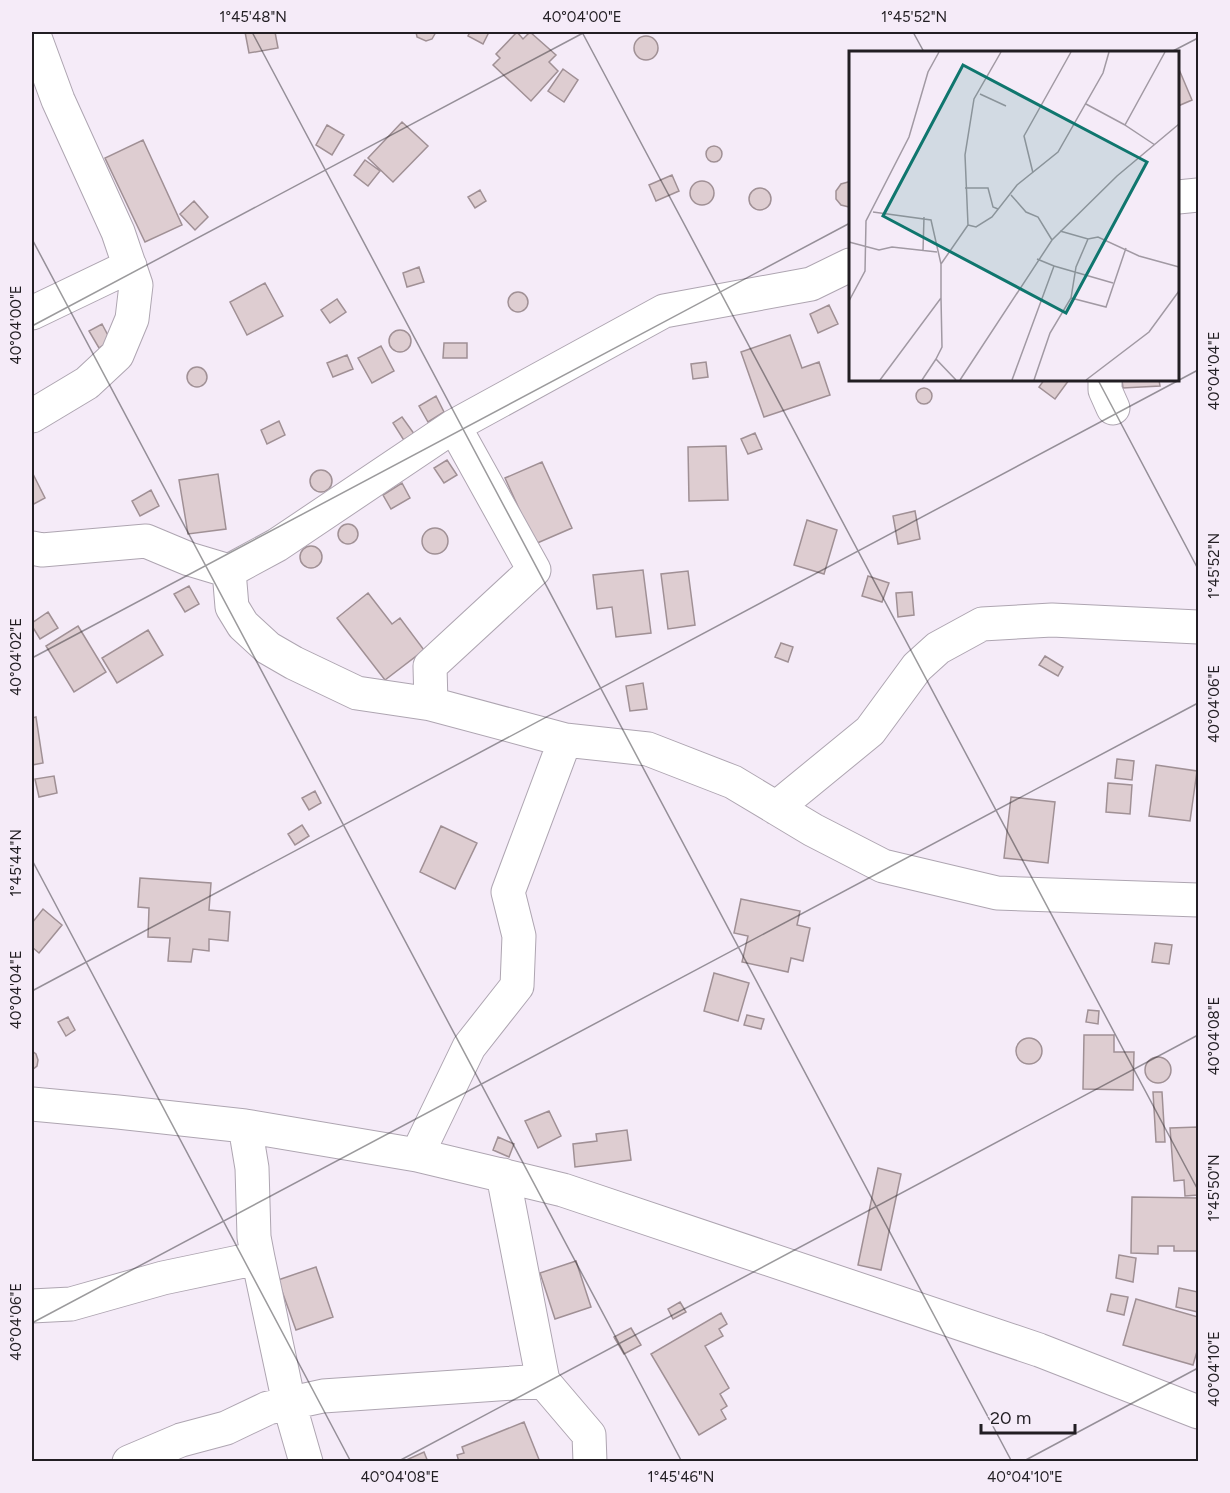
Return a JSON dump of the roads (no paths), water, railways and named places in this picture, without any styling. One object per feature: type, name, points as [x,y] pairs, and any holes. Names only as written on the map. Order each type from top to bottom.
[{"type":"street","points":[[32,417],[87,383],[117,355],[132,320],[136,285],[118,232],[58,100],[33,32]]},
{"type":"street","points":[[1179,197],[1198,195]]},
{"type":"street","points":[[32,549],[146,541],[189,559],[229,571],[277,545],[454,426],[664,311],[811,284],[849,265]]},
{"type":"street","points":[[32,313],[130,266]]},
{"type":"street","points":[[431,704],[430,666],[534,570],[454,426]]},
{"type":"street","points":[[229,571],[232,607],[243,625],[268,648],[357,693],[431,704],[565,740],[648,749],[733,782],[813,830],[883,866],[997,893],[1198,900]]},
{"type":"street","points":[[776,808],[870,731],[917,667],[938,648],[982,624],[1052,620],[1198,627]]},
{"type":"street","points":[[417,1155],[469,1047],[517,986],[519,936],[508,892],[565,740]]},
{"type":"street","points":[[32,1104],[245,1126],[417,1155],[563,1190],[1039,1350],[1198,1412]]},
{"type":"street","points":[[245,1126],[252,1168],[254,1237],[289,1403],[306,1461]]},
{"type":"street","points":[[503,1175],[543,1382],[589,1435],[590,1461]]},
{"type":"street","points":[[32,1306],[70,1304],[163,1278],[258,1258]]},
{"type":"street","points":[[129,1461],[181,1440],[226,1428],[268,1408],[323,1396],[543,1382]]}]
